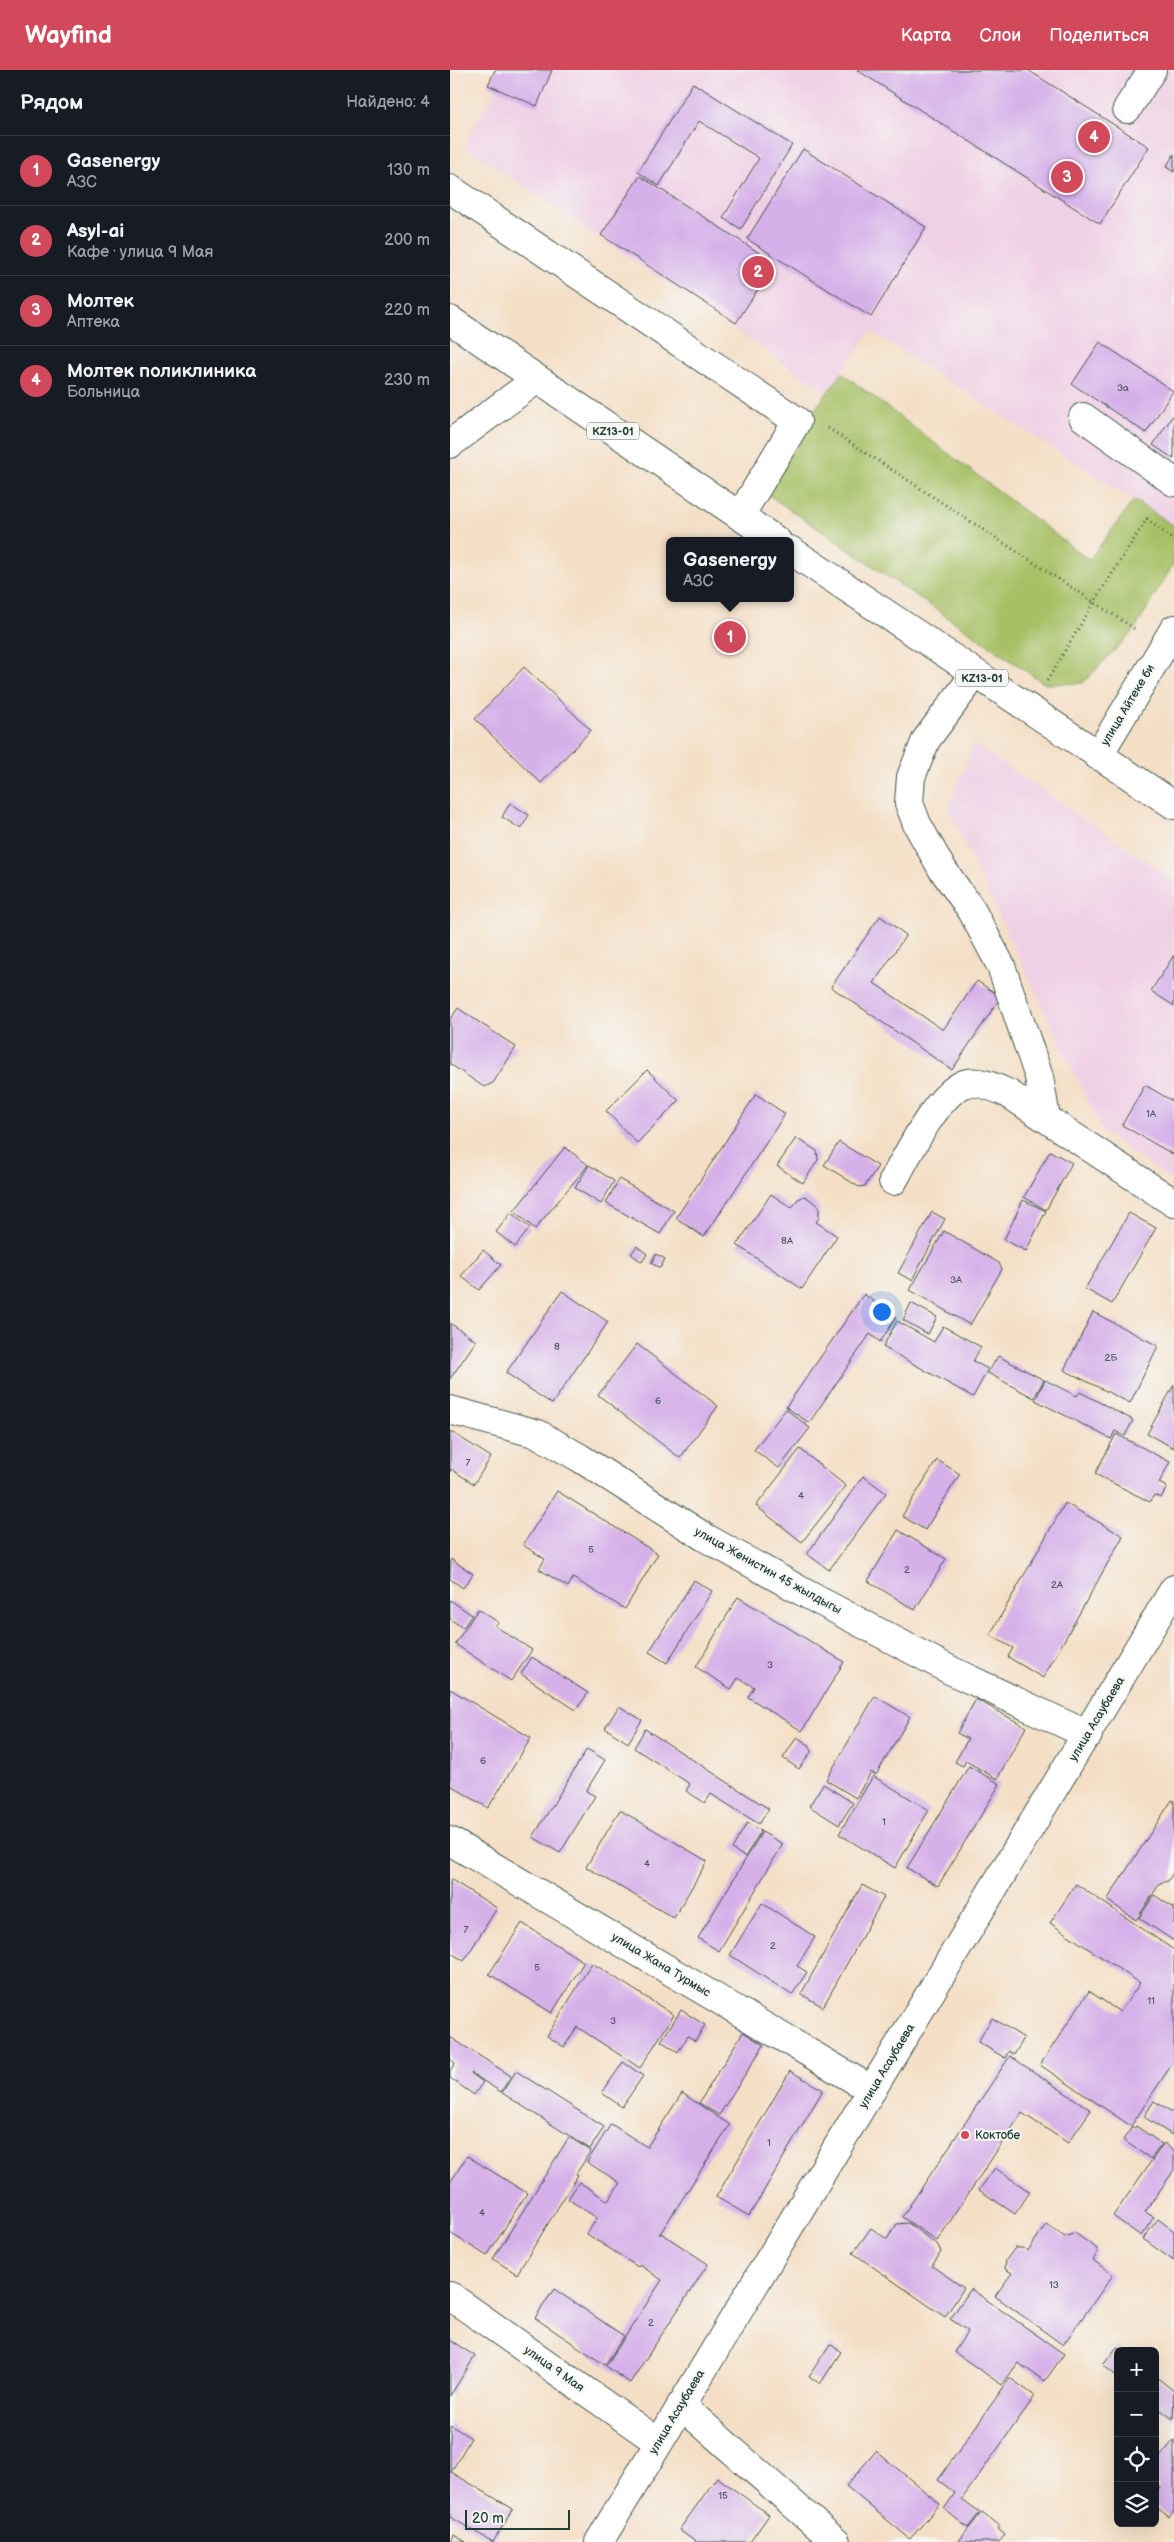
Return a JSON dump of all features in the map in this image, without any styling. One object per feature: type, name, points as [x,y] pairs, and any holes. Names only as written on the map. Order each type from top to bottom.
[{"type":"main road","points":[[1127,109],[1152,70]]},
{"type":"main road","points":[[450,189],[797,420],[740,516]]},
{"type":"main road","name":"KZ13-01","points":[[450,320],[771,537]]},
{"type":"main road","points":[[450,444],[536,379]]},
{"type":"main road","points":[[1083,417],[1174,482]]},
{"type":"main road","name":"KZ13-01","points":[[794,553],[1174,805]]},
{"type":"main road","name":"улица Айтеке би","points":[[1098,756],[1174,629]]},
{"type":"main road","points":[[975,674],[926,740],[910,777],[910,803],[917,824],[940,867],[972,910],[1001,966],[1039,1076],[1046,1118]]},
{"type":"main road","points":[[893,1181],[932,1114],[954,1090],[966,1083],[986,1084],[1009,1094],[1174,1203]]},
{"type":"main road","name":"улица Женистин 45 жылдыгы","points":[[450,1410],[538,1434],[580,1458],[706,1538],[814,1598],[952,1671],[1088,1735]]},
{"type":"main road","name":"улица Асаубаева","points":[[599,2542],[1088,1735],[1174,1589]]},
{"type":"main road","name":"улица Жана Турмыс","points":[[450,1841],[872,2090]]},
{"type":"main road","name":"улица 9 Мая","points":[[450,2296],[658,2442]]},
{"type":"main road","points":[[681,2405],[836,2542]]},
{"type":"path","points":[[797,420],[821,423],[1135,629]]},
{"type":"path","points":[[1045,684],[1147,519],[1174,541]]},
{"type":"shaded area","points":[[506,70],[1174,70],[1174,526],[870,331],[828,393],[464,146]]},
{"type":"shaded area","points":[[974,744],[1174,880],[1174,1182],[1102,1131],[948,809]]},
{"type":"green space","points":[[842,373],[1089,560],[1134,500],[1174,526],[1174,563],[1135,629],[1083,683],[1045,684],[757,487]]},
{"type":"building","points":[[495,70],[552,70],[537,106],[488,85]]},
{"type":"building","points":[[857,70],[1028,70],[1149,147],[1100,224]]},
{"type":"building","points":[[693,83],[792,145],[741,229],[723,218],[759,158],[699,121],[659,186],[638,172]]},
{"type":"building","points":[[803,149],[926,227],[871,317],[747,239]]},
{"type":"building","points":[[1174,154],[1174,172],[1166,167]]},
{"type":"building","points":[[640,176],[775,263],[736,323],[601,235]]},
{"type":"building","points":[[1100,342],[1173,391],[1146,433],[1072,384]]},
{"type":"building","points":[[1174,414],[1174,459],[1153,445]]},
{"type":"building","points":[[524,667],[591,730],[541,783],[475,719]]},
{"type":"building","points":[[510,803],[529,815],[521,829],[502,817]]},
{"type":"building","points":[[880,916],[906,935],[874,983],[943,1030],[977,981],[1001,997],[952,1070],[831,987]]},
{"type":"building","points":[[1174,955],[1174,1006],[1151,991]]},
{"type":"building","points":[[458,1008],[516,1047],[493,1083],[484,1087],[450,1064],[450,1020]]},
{"type":"building","points":[[647,1070],[679,1101],[637,1143],[606,1111]]},
{"type":"building","points":[[1145,1085],[1174,1102],[1174,1155],[1122,1125]]},
{"type":"building","points":[[756,1094],[785,1114],[704,1237],[676,1218]]},
{"type":"building","points":[[796,1138],[817,1151],[818,1160],[803,1183],[777,1166]]},
{"type":"building","points":[[839,1142],[878,1166],[865,1186],[859,1187],[824,1165]]},
{"type":"building","points":[[565,1147],[588,1165],[535,1229],[514,1211]]},
{"type":"building","points":[[1050,1151],[1072,1163],[1046,1210],[1024,1197]]},
{"type":"building","points":[[589,1165],[614,1181],[601,1204],[575,1188]]},
{"type":"building","points":[[619,1179],[674,1211],[660,1234],[606,1203]]},
{"type":"building","points":[[771,1194],[792,1208],[798,1199],[805,1196],[819,1206],[819,1218],[816,1222],[837,1236],[802,1289],[737,1245]]},
{"type":"building","points":[[1023,1200],[1046,1211],[1026,1251],[1004,1240]]},
{"type":"building","points":[[932,1212],[945,1219],[912,1280],[898,1273]]},
{"type":"building","points":[[511,1213],[530,1228],[515,1247],[496,1232]]},
{"type":"building","points":[[1129,1213],[1156,1228],[1112,1304],[1085,1289]]},
{"type":"building","points":[[944,1231],[999,1263],[1002,1269],[970,1325],[910,1290]]},
{"type":"building","points":[[637,1246],[647,1254],[642,1262],[631,1254]]},
{"type":"building","points":[[483,1250],[501,1265],[479,1290],[461,1276]]},
{"type":"building","points":[[656,1254],[665,1259],[660,1268],[651,1263]]},
{"type":"building","points":[[562,1291],[608,1322],[552,1404],[506,1373]]},
{"type":"building","points":[[864,1294],[896,1318],[880,1342],[870,1334],[809,1423],[786,1407]]},
{"type":"building","points":[[911,1303],[937,1317],[928,1334],[903,1320]]},
{"type":"building","points":[[1093,1312],[1158,1346],[1130,1403],[1064,1370]]},
{"type":"building","points":[[897,1321],[934,1342],[943,1326],[981,1347],[973,1361],[988,1369],[973,1397],[883,1347]]},
{"type":"building","points":[[450,1323],[476,1341],[450,1379]]},
{"type":"building","points":[[637,1344],[718,1406],[680,1458],[598,1395]]},
{"type":"building","points":[[998,1356],[1044,1380],[1034,1398],[988,1373]]},
{"type":"building","points":[[1045,1380],[1077,1396],[1080,1392],[1133,1420],[1125,1436],[1115,1431],[1111,1439],[1035,1400]]},
{"type":"building","points":[[1174,1385],[1174,1448],[1147,1434]]},
{"type":"building","points":[[786,1409],[810,1428],[779,1468],[754,1450]]},
{"type":"building","points":[[450,1431],[491,1457],[474,1484],[451,1469],[450,1472]]},
{"type":"building","points":[[1116,1434],[1170,1462],[1159,1483],[1167,1487],[1161,1498],[1154,1495],[1150,1502],[1095,1474]]},
{"type":"building","points":[[800,1449],[846,1486],[802,1542],[756,1506]]},
{"type":"building","points":[[937,1460],[960,1474],[925,1530],[902,1516]]},
{"type":"building","points":[[863,1476],[886,1493],[829,1570],[807,1554]]},
{"type":"building","points":[[557,1491],[658,1554],[625,1609],[573,1578],[568,1587],[539,1569],[545,1559],[523,1545]]},
{"type":"building","points":[[1065,1503],[1123,1536],[1043,1678],[1008,1657],[1013,1648],[990,1635]]},
{"type":"building","points":[[898,1530],[946,1559],[915,1610],[868,1581]]},
{"type":"building","points":[[451,1559],[473,1574],[463,1588],[450,1579]]},
{"type":"building","points":[[694,1580],[712,1591],[667,1663],[649,1652]]},
{"type":"building","points":[[738,1597],[844,1662],[802,1731],[748,1697],[754,1687],[738,1678],[731,1689],[696,1667]]},
{"type":"building","points":[[450,1600],[472,1615],[463,1628],[450,1619]]},
{"type":"building","points":[[478,1609],[498,1622],[495,1626],[532,1650],[511,1681],[455,1644]]},
{"type":"building","points":[[532,1657],[588,1693],[576,1710],[521,1674]]},
{"type":"building","points":[[450,1689],[531,1738],[488,1808],[450,1785]]},
{"type":"building","points":[[875,1696],[910,1717],[876,1775],[871,1772],[856,1798],[826,1780]]},
{"type":"building","points":[[976,1699],[1026,1727],[997,1779],[966,1761],[963,1766],[955,1762],[968,1739],[957,1733]]},
{"type":"building","points":[[619,1706],[642,1720],[628,1743],[605,1728]]},
{"type":"building","points":[[645,1729],[769,1809],[759,1824],[711,1794],[705,1803],[686,1791],[690,1784],[634,1748]]},
{"type":"building","points":[[797,1737],[809,1745],[811,1752],[799,1769],[783,1758]]},
{"type":"building","points":[[587,1749],[605,1760],[586,1791],[595,1796],[560,1853],[533,1837]]},
{"type":"building","points":[[969,1766],[1000,1784],[938,1886],[907,1868]]},
{"type":"building","points":[[873,1776],[929,1810],[895,1868],[839,1834]]},
{"type":"building","points":[[823,1784],[853,1803],[839,1825],[809,1806]]},
{"type":"building","points":[[1172,1800],[1174,1801],[1174,1871],[1168,1881],[1160,1883],[1136,1920],[1107,1900]]},
{"type":"building","points":[[620,1810],[707,1861],[674,1918],[586,1867]]},
{"type":"building","points":[[747,1823],[761,1831],[745,1857],[732,1849]]},
{"type":"building","points":[[762,1832],[783,1844],[719,1951],[698,1938]]},
{"type":"building","points":[[450,1879],[497,1908],[464,1961],[450,1952]]},
{"type":"building","points":[[1076,1884],[1174,1950],[1174,2061],[1131,2126],[1040,2065],[1089,1991],[1120,2012],[1140,1983],[1050,1923]]},
{"type":"building","points":[[862,1885],[884,1897],[823,2007],[801,1994]]},
{"type":"building","points":[[1154,1895],[1174,1908],[1174,1941],[1139,1918]]},
{"type":"building","points":[[762,1903],[815,1937],[797,1966],[807,1972],[792,1995],[730,1955]]},
{"type":"building","points":[[522,1923],[584,1962],[552,2013],[489,1974]]},
{"type":"building","points":[[592,1963],[674,2015],[640,2068],[577,2027],[564,2047],[547,2036]]},
{"type":"building","points":[[681,2010],[705,2025],[695,2041],[688,2036],[678,2052],[661,2041]]},
{"type":"building","points":[[992,2018],[1024,2038],[1014,2055],[1009,2051],[1005,2058],[978,2042]]},
{"type":"building","points":[[743,2032],[764,2045],[719,2115],[699,2103]]},
{"type":"building","points":[[450,2037],[511,2076],[501,2092],[471,2073],[483,2082],[474,2095],[450,2078],[450,2071],[455,2063],[450,2059]]},
{"type":"building","points":[[1010,2056],[1091,2110],[1068,2143],[1022,2113],[937,2241],[902,2217]]},
{"type":"building","points":[[623,2062],[643,2076],[622,2107],[602,2093]]},
{"type":"building","points":[[516,2071],[604,2127],[590,2149],[502,2093]]},
{"type":"building","points":[[790,2071],[823,2090],[749,2216],[716,2197]]},
{"type":"building","points":[[682,2093],[730,2125],[659,2235],[661,2233],[708,2264],[630,2383],[606,2366],[662,2280],[587,2234],[597,2218],[568,2199],[579,2182],[608,2201],[620,2183],[587,2162],[611,2124],[647,2147]]},
{"type":"building","points":[[1154,2101],[1174,2113],[1172,2135],[1144,2117]]},
{"type":"building","points":[[1136,2126],[1162,2144],[1151,2159],[1123,2140],[1132,2127],[1134,2129]]},
{"type":"building","points":[[569,2137],[591,2151],[517,2274],[493,2259]]},
{"type":"building","points":[[1164,2143],[1174,2151],[1174,2170],[1145,2212],[1154,2217],[1141,2236],[1113,2216]]},
{"type":"building","points":[[467,2156],[527,2193],[487,2256],[450,2233],[450,2183]]},
{"type":"building","points":[[995,2168],[1030,2192],[1015,2214],[979,2190]]},
{"type":"building","points":[[1158,2219],[1174,2231],[1174,2261],[1143,2239]]},
{"type":"building","points":[[908,2223],[938,2245],[941,2252],[932,2266],[964,2288],[945,2317],[853,2253],[871,2228],[887,2239],[897,2224]]},
{"type":"building","points":[[1046,2224],[1065,2237],[1075,2233],[1096,2248],[1098,2252],[1093,2260],[1113,2275],[1063,2345],[995,2296],[1012,2273],[1005,2269],[1006,2260],[1015,2248],[1024,2248],[1028,2251]]},
{"type":"building","points":[[554,2289],[624,2336],[605,2365],[535,2318]]},
{"type":"building","points":[[971,2289],[1064,2354],[1045,2381],[1018,2363],[1002,2385],[954,2352],[968,2331],[950,2319]]},
{"type":"building","points":[[450,2340],[475,2356],[450,2396]]},
{"type":"building","points":[[830,2344],[841,2352],[820,2384],[809,2376]]},
{"type":"building","points":[[1114,2351],[1114,2374],[1103,2365]]},
{"type":"building","points":[[1010,2378],[1035,2396],[962,2499],[980,2512],[968,2528],[944,2509],[955,2493],[938,2480]]},
{"type":"building","points":[[1159,2379],[1174,2391],[1173,2419],[1159,2409]]},
{"type":"building","points":[[450,2425],[471,2438],[451,2472],[513,2509],[493,2542],[450,2517]]},
{"type":"building","points":[[1174,2440],[1174,2511],[1169,2517],[1159,2509],[1159,2458]]},
{"type":"building","points":[[876,2451],[940,2504],[910,2539],[846,2486]]},
{"type":"building","points":[[717,2477],[769,2515],[750,2542],[696,2542],[679,2530]]},
{"type":"building","points":[[982,2512],[1000,2526],[998,2529],[1005,2535],[999,2542],[958,2542]]},
{"type":"building","points":[[454,2535],[466,2542],[450,2542]]},
{"type":"place","name":"Молтек поликлиника","points":[[1094,137]]},
{"type":"place","name":"Молтек","points":[[1067,177]]},
{"type":"place","name":"Asyl-ai","points":[[758,272]]},
{"type":"place","name":"Gasenergy","points":[[730,637]]},
{"type":"place","name":"Коктобе","points":[[965,2135]]}]
